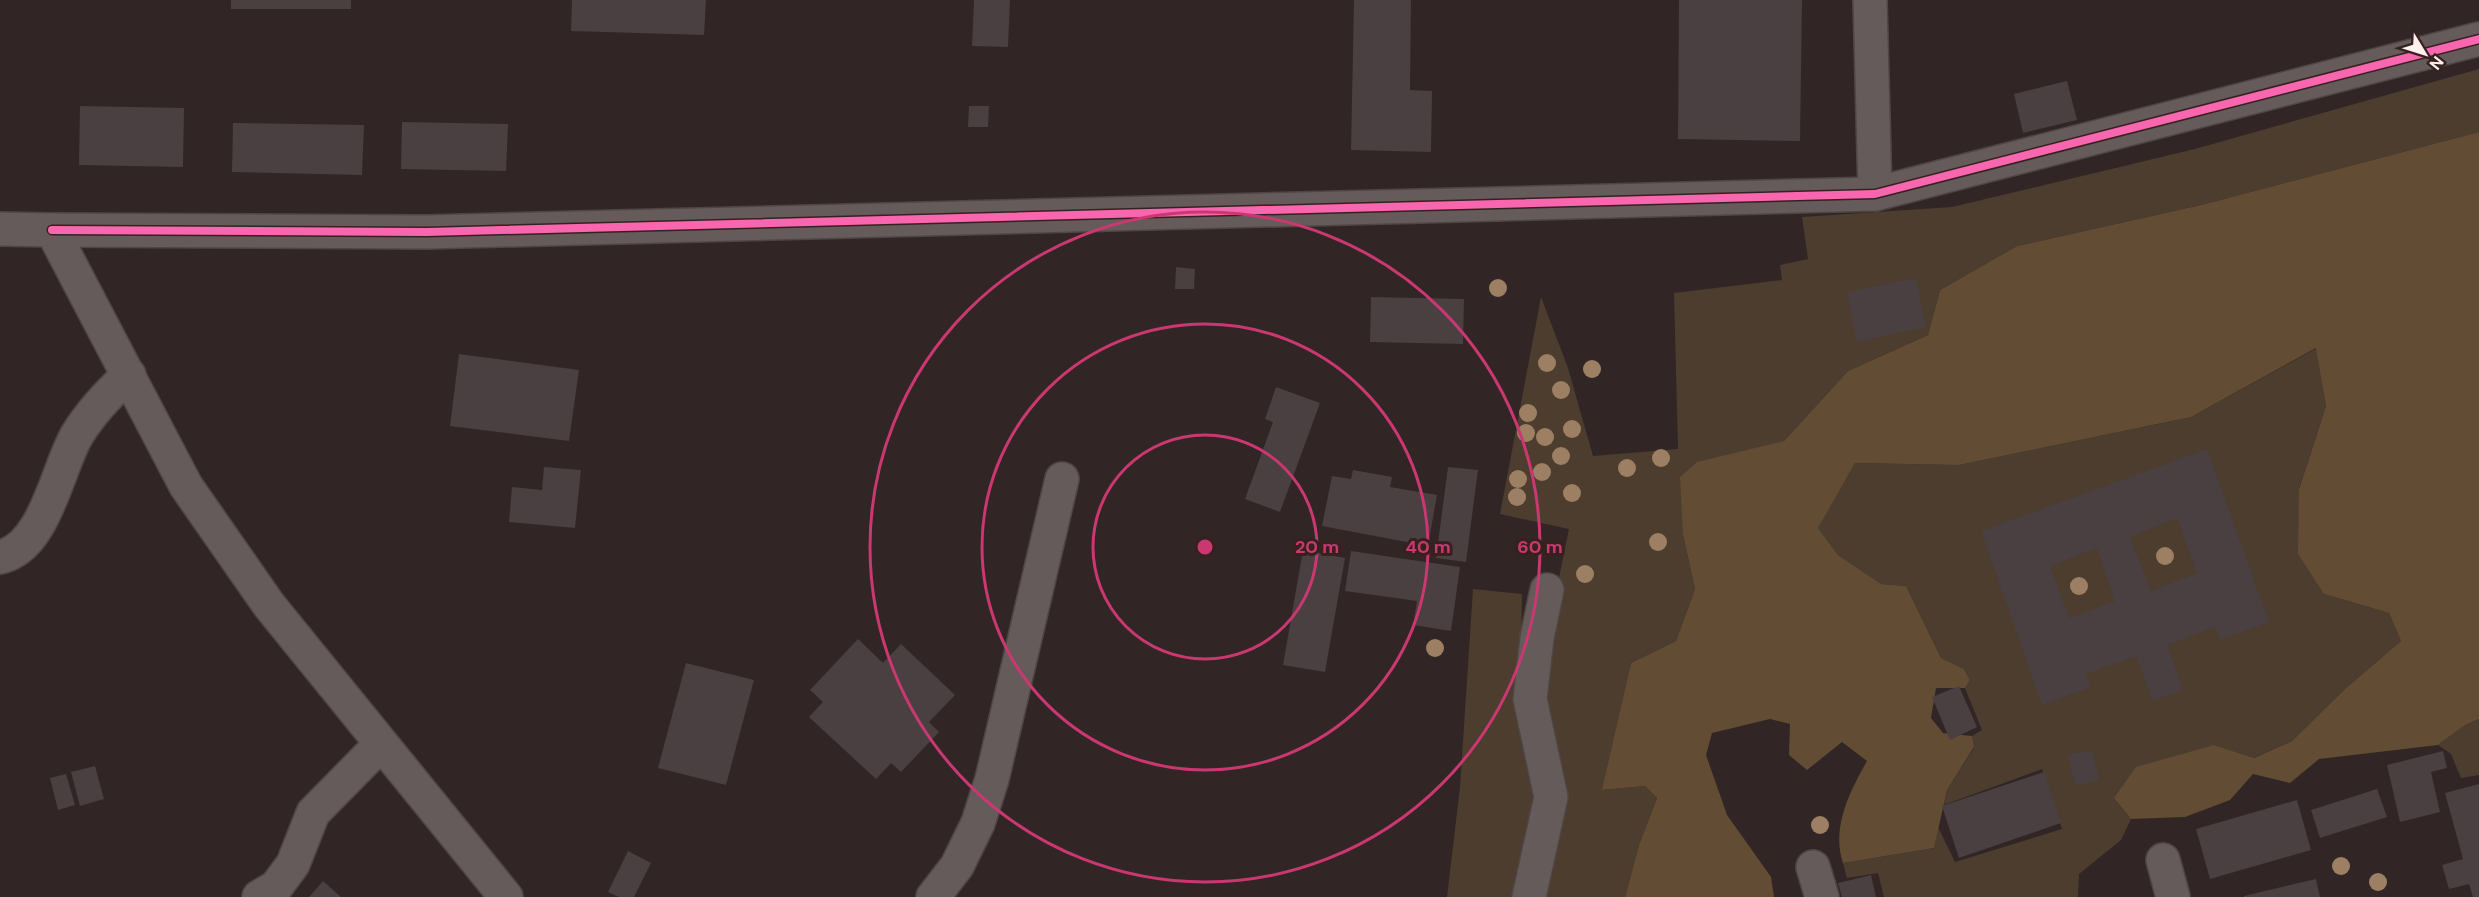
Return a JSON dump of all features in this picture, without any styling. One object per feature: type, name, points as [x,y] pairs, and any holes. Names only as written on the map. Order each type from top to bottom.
[{"type":"street","points":[[1870,0],[1875,194]]},
{"type":"street","points":[[0,229],[427,232],[1875,194],[2479,39]]},
{"type":"street","points":[[52,230],[186,486],[269,605],[381,744],[510,894]]},
{"type":"street","points":[[0,557],[10,555],[33,532],[48,506],[77,436],[105,397],[129,375]]},
{"type":"street","points":[[933,897],[957,866],[978,823],[989,790],[1062,479]]},
{"type":"street","points":[[1529,897],[1551,797],[1530,699],[1537,638],[1547,590]]},
{"type":"street","points":[[259,897],[276,887],[293,864],[314,813],[381,744]]},
{"type":"street","points":[[2163,860],[2174,897]]},
{"type":"shaded area","points":[[2479,69],[2479,132],[2201,205],[2017,246],[1940,290],[1928,335],[1848,371],[1784,441],[1742,453],[1683,535],[1695,589],[1676,641],[1631,663],[1603,790],[1645,786],[1657,798],[1639,845],[1625,897],[1533,897],[1545,845],[1535,694],[1569,529],[1500,514],[1541,297],[1568,368],[1593,456],[1678,449],[1674,293],[1782,280],[1780,265],[1808,259],[1802,217],[1952,207],[2195,149]]},
{"type":"shaded area","points":[[2479,132],[2479,719],[2465,725],[2438,745],[2319,759],[2290,783],[2253,774],[2230,800],[2185,817],[2131,819],[2114,798],[2136,767],[2214,745],[2254,758],[2292,741],[2346,688],[2401,641],[2389,613],[2324,594],[2298,554],[2299,489],[2326,406],[2316,348],[2191,417],[1959,465],[1855,463],[1818,528],[1838,555],[1881,584],[1906,586],[1941,658],[1964,669],[1970,680],[1965,688],[1936,688],[1931,718],[1943,733],[1972,736],[1974,747],[1947,790],[1934,848],[1843,863],[1839,837],[1844,810],[1867,761],[1842,742],[1807,770],[1789,755],[1790,724],[1770,719],[1712,733],[1706,755],[1727,815],[1771,877],[1774,897],[1625,897],[1639,845],[1657,798],[1645,786],[1602,790],[1631,663],[1676,641],[1695,589],[1683,535],[1680,477],[1697,462],[1784,441],[1848,371],[1928,335],[1940,290],[2017,246],[2201,205]]},
{"type":"shaded area","points":[[2317,348],[2326,406],[2299,488],[2324,594],[2389,613],[2401,641],[2346,688],[2292,741],[2253,758],[2214,745],[2114,798],[2131,819],[2121,840],[2079,874],[2078,897],[1884,897],[1878,873],[1847,878],[1843,863],[1934,848],[1938,827],[1955,862],[2062,829],[2042,769],[1944,805],[1947,790],[1974,748],[1972,736],[1982,730],[1965,688],[1970,680],[1964,669],[1941,658],[1906,586],[1881,584],[1838,555],[1817,527],[1855,463],[1959,465],[2191,417]]},
{"type":"shaded area","points":[[1473,589],[1522,594],[1520,704],[1532,763],[1535,824],[1519,897],[1447,897],[1460,787]]},
{"type":"shaded area","points":[[2479,719],[2479,775],[2461,778],[2451,754],[2438,745],[2465,725]]},
{"type":"building","points":[[231,0],[351,0],[351,9],[231,9]]},
{"type":"building","points":[[572,0],[706,0],[704,35],[571,31]]},
{"type":"building","points":[[974,0],[1010,0],[1008,47],[972,46]]},
{"type":"building","points":[[1354,0],[1411,0],[1410,90],[1432,91],[1431,152],[1351,150]]},
{"type":"building","points":[[1679,0],[1802,0],[1800,141],[1678,139]]},
{"type":"building","points":[[2067,81],[2077,120],[2023,133],[2014,94]]},
{"type":"building","points":[[80,106],[184,108],[183,167],[79,165]]},
{"type":"building","points":[[969,106],[989,106],[988,127],[968,127]]},
{"type":"building","points":[[402,122],[508,124],[506,171],[401,169]]},
{"type":"building","points":[[233,123],[364,125],[362,175],[232,172]]},
{"type":"building","points":[[1176,267],[1195,269],[1194,289],[1175,289]]},
{"type":"building","points":[[1916,278],[1926,327],[1857,342],[1847,292]]},
{"type":"building","points":[[1371,297],[1464,299],[1463,344],[1370,342]]},
{"type":"building","points":[[459,354],[579,370],[569,441],[450,426]]},
{"type":"building","points":[[1276,387],[1320,403],[1280,512],[1245,499],[1273,422],[1265,419]]},
{"type":"building","points":[[2207,449],[2269,622],[2220,640],[2215,627],[2167,645],[2183,690],[2153,701],[2136,656],[2086,674],[2091,687],[2042,705],[1981,531]],"holes":[[[2177,518],[2197,573],[2151,591],[2130,537]],[[2097,548],[2115,601],[2069,618],[2050,566]]]},
{"type":"building","points":[[544,467],[581,470],[575,528],[509,522],[512,487],[542,490]]},
{"type":"building","points":[[1448,467],[1478,470],[1466,562],[1436,558]]},
{"type":"building","points":[[1353,470],[1392,477],[1390,487],[1437,495],[1428,546],[1322,526],[1332,476],[1351,479]]},
{"type":"building","points":[[1303,550],[1345,558],[1325,672],[1283,665]]},
{"type":"building","points":[[1351,551],[1460,567],[1451,631],[1413,625],[1417,601],[1345,591]]},
{"type":"building","points":[[858,639],[883,663],[901,644],[955,695],[929,722],[939,732],[901,772],[891,763],[876,779],[809,717],[823,702],[810,690]]},
{"type":"building","points":[[686,663],[754,680],[726,785],[658,768]]},
{"type":"building","points":[[1959,686],[1977,727],[1950,740],[1932,697]]},
{"type":"building","points":[[2092,750],[2099,780],[2075,786],[2068,755]]},
{"type":"building","points":[[2443,751],[2447,768],[2431,772],[2440,812],[2400,822],[2387,765]]},
{"type":"building","points":[[95,766],[104,799],[80,806],[71,772]]},
{"type":"building","points":[[2044,772],[2061,823],[1959,858],[1942,806]]},
{"type":"building","points":[[66,774],[75,805],[58,810],[50,778]]},
{"type":"building","points":[[2479,784],[2479,897],[2473,897],[2469,884],[2449,889],[2442,865],[2463,859],[2445,793]]},
{"type":"building","points":[[2377,789],[2387,817],[2320,838],[2311,810]]},
{"type":"building","points":[[2297,800],[2311,850],[2210,879],[2196,829]]},
{"type":"building","points":[[628,851],[651,863],[634,897],[619,897],[608,892]]},
{"type":"building","points":[[1871,875],[1876,897],[1842,897],[1838,883]]},
{"type":"building","points":[[2316,879],[2320,897],[2244,897],[2244,896]]},
{"type":"building","points":[[323,881],[341,897],[309,897]]},
{"type":"cycle path","points":[[52,230],[427,232],[1875,194],[2479,39]]}]
